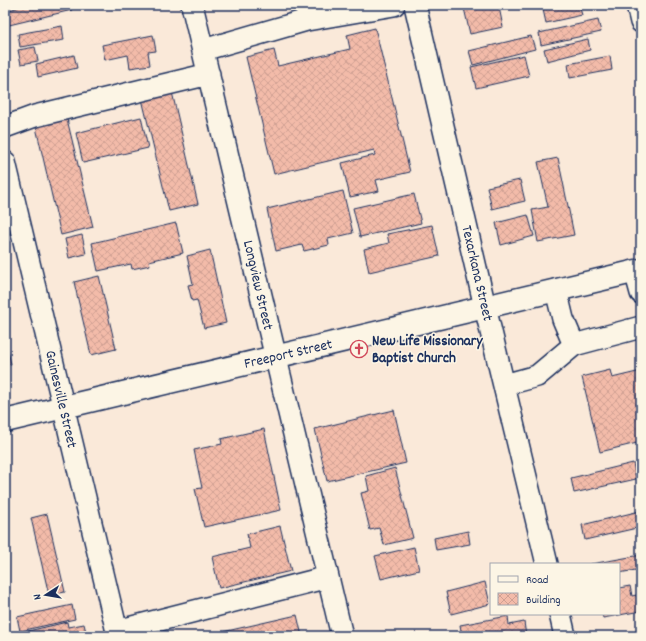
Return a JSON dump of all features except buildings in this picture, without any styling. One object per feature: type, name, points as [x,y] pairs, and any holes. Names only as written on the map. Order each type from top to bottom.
[{"type":"main road","name":"Freeport Street","points":[[5,421],[638,270]]},
{"type":"street","name":"Longview Street","points":[[192,5],[342,636]]},
{"type":"street","points":[[203,50],[307,20],[394,5]]},
{"type":"street","name":"Texarkana Street","points":[[415,5],[485,307],[547,563]]},
{"type":"street","points":[[637,5],[641,22]]},
{"type":"street","points":[[5,127],[35,116],[209,74]]},
{"type":"street","name":"Gainesville Street","points":[[5,162],[118,634]]},
{"type":"street","points":[[638,270],[641,293]]},
{"type":"street","points":[[556,290],[563,319],[574,345]]},
{"type":"street","points":[[504,385],[537,376],[574,345],[641,327]]},
{"type":"street","points":[[118,634],[328,577]]},
{"type":"street","points":[[560,615],[565,636]]},
{"type":"place","name":"New Life Missionary Baptist Church","points":[[359,349]]}]
